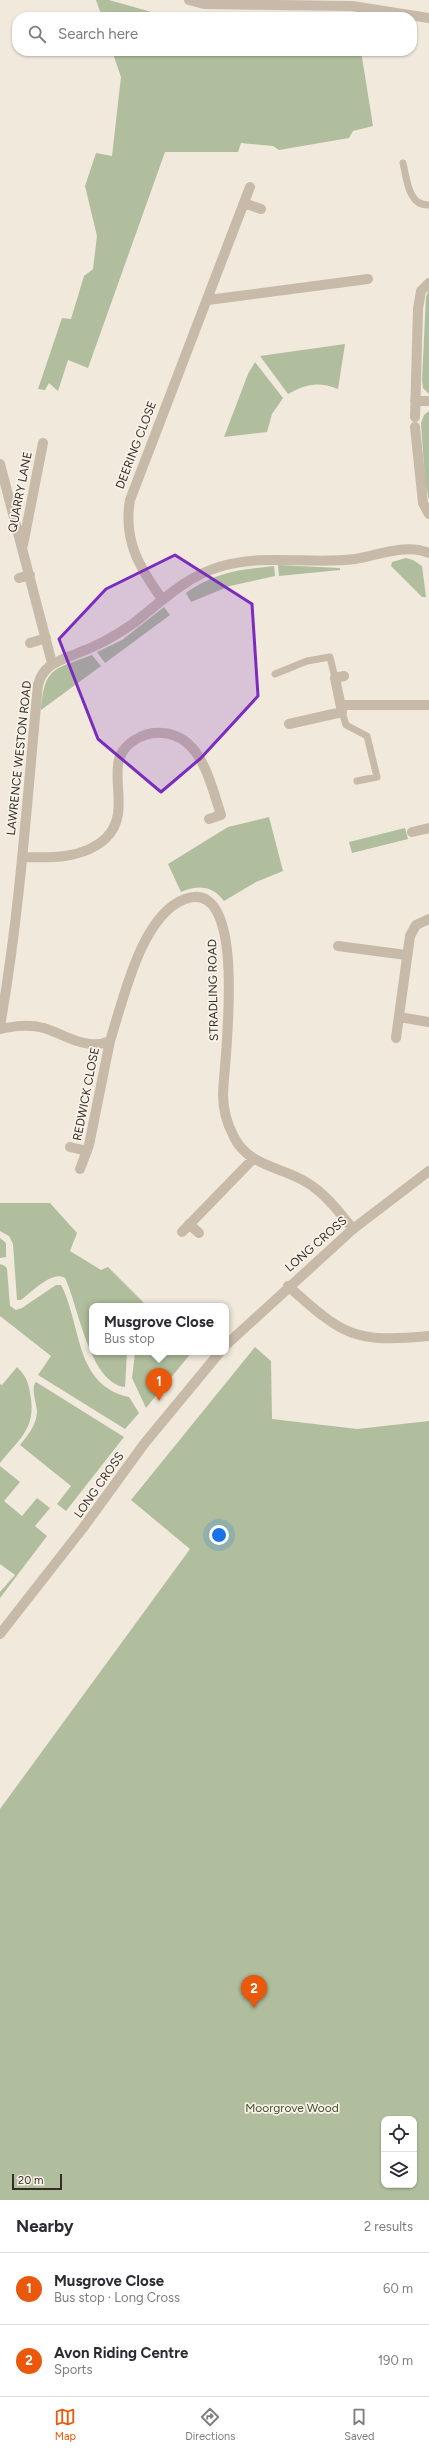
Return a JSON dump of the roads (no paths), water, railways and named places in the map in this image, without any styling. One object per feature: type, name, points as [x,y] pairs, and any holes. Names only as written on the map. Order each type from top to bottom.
[{"type":"street","points":[[189,0],[204,4],[353,3],[399,12]]},
{"type":"street","points":[[417,16],[429,18]]},
{"type":"street","name":"DEERING CLOSE","points":[[162,599],[136,561],[128,530],[128,511],[134,483],[208,300],[250,187]]},
{"type":"street","points":[[244,203],[261,209]]},
{"type":"street","points":[[208,300],[368,279]]},
{"type":"street","points":[[415,416],[418,309],[421,291],[429,282]]},
{"type":"street","points":[[415,401],[429,401]]},
{"type":"street","points":[[414,427],[423,504],[429,514]]},
{"type":"street","name":"QUARRY LANE","points":[[23,546],[43,443]]},
{"type":"street","name":"QUARRY LANE","points":[[0,464],[23,546],[52,663]]},
{"type":"street","points":[[52,663],[88,649],[120,632],[162,599],[206,571],[240,562],[276,559],[337,560],[413,549],[429,554]]},
{"type":"street","points":[[19,578],[30,575]]},
{"type":"street","points":[[30,643],[46,638]]},
{"type":"street","name":"LAWRENCE WESTON ROAD","points":[[0,1026],[8,979],[22,857],[38,685],[43,671],[52,663]]},
{"type":"street","points":[[339,677],[341,708]]},
{"type":"street","points":[[289,724],[341,708],[429,705]]},
{"type":"street","points":[[22,857],[66,856],[92,847],[107,837],[118,816],[119,760],[131,742],[150,733],[174,735],[190,746],[200,756],[222,815],[209,819]]},
{"type":"street","points":[[412,832],[429,828]]},
{"type":"street","name":"STRADLING ROAD","points":[[110,1041],[138,956],[155,925],[166,912],[181,900],[197,896],[208,900],[217,909],[223,925],[227,950],[228,1034],[223,1103],[235,1139],[253,1159],[298,1177],[315,1188],[353,1229]]},
{"type":"street","points":[[396,1038],[406,956],[412,930],[420,922],[429,918]]},
{"type":"street","points":[[338,946],[406,956]]},
{"type":"street","points":[[398,1017],[429,1022]]},
{"type":"street","points":[[0,1029],[26,1025],[44,1029],[88,1044],[102,1045],[110,1041]]},
{"type":"street","name":"REDWICK CLOSE","points":[[80,1169],[87,1151],[110,1041]]},
{"type":"street","name":"REDWICK CLOSE","points":[[70,1147],[87,1151]]},
{"type":"street","points":[[199,1234],[186,1228],[253,1159]]},
{"type":"street","name":"LONG CROSS","points":[[229,1342],[288,1286],[353,1229],[429,1171]]},
{"type":"street","points":[[288,1286],[325,1319],[354,1335],[382,1339],[429,1336]]},
{"type":"street","name":"LONG CROSS","points":[[0,1634],[83,1528],[144,1444],[218,1355]]},
{"type":"lane","points":[[403,163],[414,199],[420,204],[429,204]]},
{"type":"lane","points":[[276,674],[307,661],[330,657],[339,677]]},
{"type":"lane","points":[[341,708],[346,725],[361,731],[369,738],[378,777],[357,781]]},
{"type":"place","name":"Musgrove Close","points":[[159,1401]]},
{"type":"place","name":"Avon Riding Centre","points":[[254,2008]]},
{"type":"park label","name":"Moorgrove Wood","points":[[292,2108]]}]
